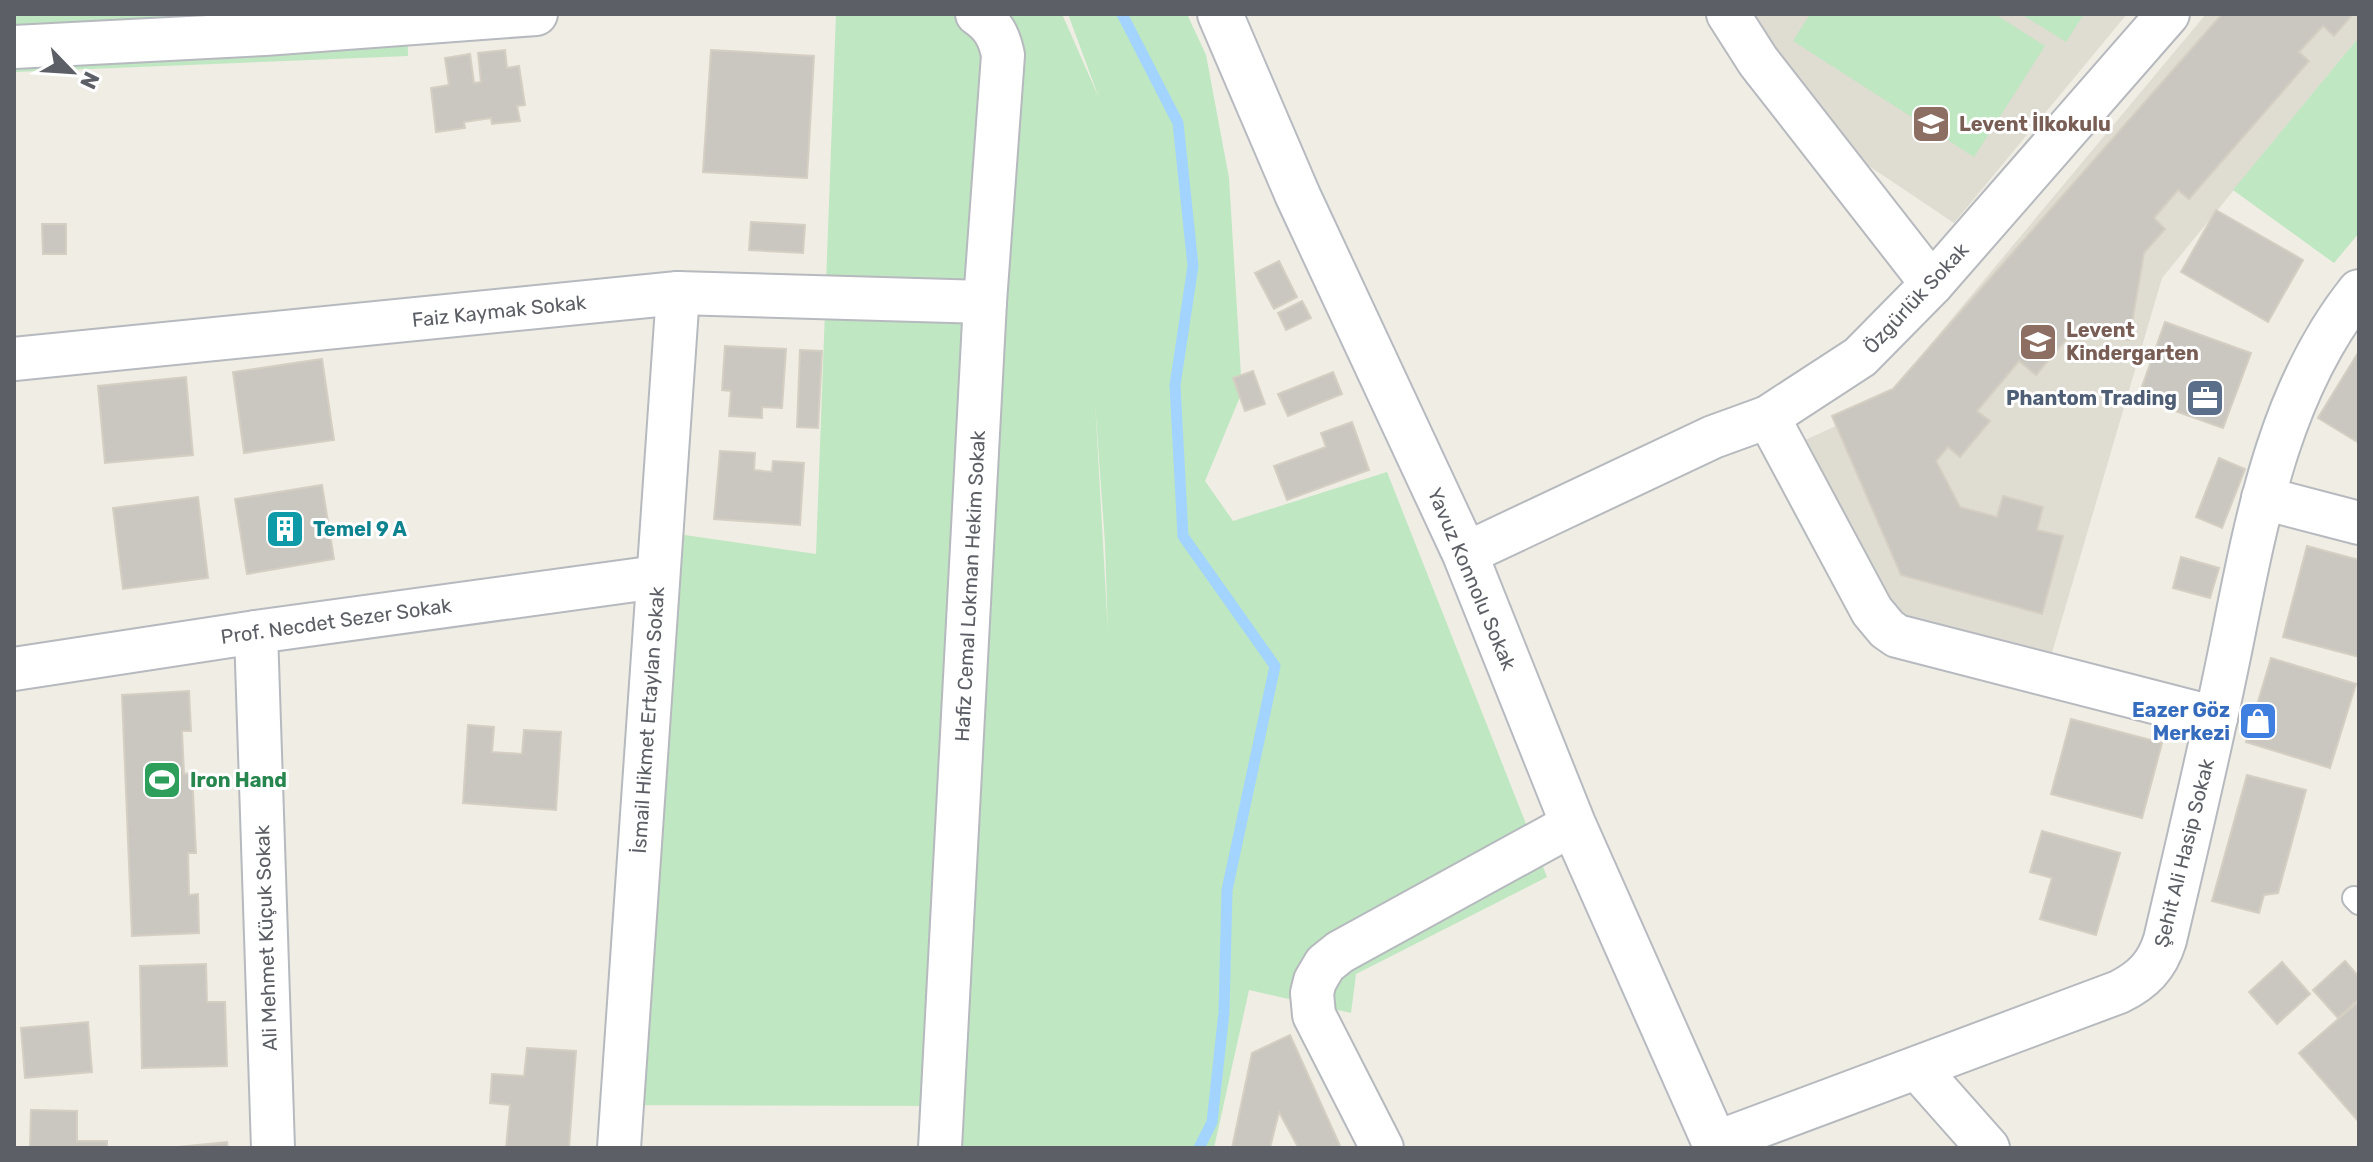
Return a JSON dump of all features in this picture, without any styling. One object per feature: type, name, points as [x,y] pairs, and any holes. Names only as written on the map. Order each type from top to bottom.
[{"type":"street","points":[[14,47],[281,33],[536,14]]},
{"type":"street","name":"Yavuz Konnolu Sokak","points":[[1220,14],[1298,196],[1465,554],[1573,824],[1716,1145]]},
{"type":"street","points":[[1728,14],[1758,61],[1932,284]]},
{"type":"street","name":"Özgürlük Sokak","points":[[1465,554],[1713,437],[1768,417],[1860,357],[1932,284],[2168,14]]},
{"type":"street","name":"Hafiz Cemal Lokman Hekim Sokak","points":[[940,1148],[985,302],[1003,55],[1000,40],[985,20]]},
{"type":"street","name":"Şehit Ali Hasip Sokak","points":[[1716,1145],[2119,992],[2156,964],[2165,940],[2263,498],[2276,452],[2306,376],[2337,321],[2359,291]]},
{"type":"street","name":"Faiz Kaymak Sokak","points":[[14,359],[678,293],[985,302]]},
{"type":"street","name":"İsmail Hikmet Ertaylan Sokak","points":[[619,1148],[678,293]]},
{"type":"street","points":[[1768,417],[1872,611],[1897,636],[2216,718]]},
{"type":"street","points":[[2263,498],[2359,523]]},
{"type":"street","name":"Prof. Necdet Sezer Sokak","points":[[14,669],[657,577]]},
{"type":"street","name":"Ali Mehmet Küçuk Sokak","points":[[256,632],[273,1148]]},
{"type":"street","points":[[1382,1148],[1314,1015],[1312,993],[1322,969],[1340,952],[1573,824]]},
{"type":"street","points":[[1918,1069],[1988,1148]]},
{"type":"shaded area","name":"Levent İlkokulu","points":[[1743,14],[2127,14],[1954,223],[1863,162]]},
{"type":"shaded area","name":"Levent Kindergarten","points":[[2206,14],[2359,14],[2359,37],[2162,278],[2051,656],[1882,613],[1801,442],[1879,406]]},
{"type":"green space","points":[[14,14],[407,14],[408,56],[14,72]]},
{"type":"green space","points":[[836,14],[1062,14],[1099,98],[1068,14],[1187,14],[1206,55],[1229,178],[1242,392],[1205,481],[1233,521],[1387,472],[1547,877],[1356,974],[1351,1013],[1249,990],[1214,1148],[962,1148],[963,1106],[607,1105],[643,529],[816,554]],"holes":[[[1095,402],[1105,543],[1108,633]]]},
{"type":"green space","points":[[1810,14],[1995,14],[2045,46],[1974,157],[1793,41]]},
{"type":"green space","points":[[2021,14],[2084,14],[2066,42]]},
{"type":"green space","points":[[2359,37],[2359,233],[2334,263],[2233,190]]},
{"type":"building","points":[[2222,14],[2353,14],[2334,36],[2323,26],[2299,52],[2309,61],[2189,199],[2178,190],[2154,218],[2165,229],[2144,253],[2129,340],[2074,330],[2036,375],[2019,361],[1977,411],[1990,421],[1960,457],[1948,447],[1936,461],[1960,507],[1997,517],[2003,496],[2043,507],[2037,530],[2063,536],[2042,614],[1901,575],[1832,416],[1893,389]]},
{"type":"building","points":[[505,50],[507,68],[519,66],[525,105],[517,106],[520,121],[492,124],[491,118],[464,122],[465,128],[436,132],[431,88],[449,85],[445,58],[470,54],[474,83],[481,82],[478,53]]},
{"type":"building","points":[[711,50],[814,56],[807,178],[703,172]]},
{"type":"building","points":[[2216,210],[2303,260],[2268,322],[2181,272]]},
{"type":"building","points":[[751,222],[805,225],[803,253],[749,250]]},
{"type":"building","points":[[42,224],[66,224],[66,254],[43,254]]},
{"type":"building","points":[[1279,261],[1297,297],[1274,309],[1255,273]]},
{"type":"building","points":[[1302,301],[1311,318],[1286,330],[1278,313]]},
{"type":"building","points":[[2165,322],[2251,353],[2223,428],[2138,398]]},
{"type":"building","points":[[725,346],[786,349],[782,408],[762,407],[762,418],[729,416],[731,391],[722,390]]},
{"type":"building","points":[[800,350],[822,351],[818,428],[797,427]]},
{"type":"building","points":[[2359,351],[2359,443],[2318,418]]},
{"type":"building","points":[[322,359],[334,440],[244,453],[233,372]]},
{"type":"building","points":[[1253,371],[1265,404],[1245,411],[1233,378]]},
{"type":"building","points":[[1333,372],[1342,394],[1288,416],[1278,394]]},
{"type":"building","points":[[186,377],[193,455],[105,463],[98,386]]},
{"type":"building","points":[[1352,422],[1369,470],[1287,500],[1274,466],[1326,447],[1321,433]]},
{"type":"building","points":[[720,451],[755,453],[754,470],[772,472],[773,461],[804,463],[800,525],[714,519]]},
{"type":"building","points":[[2219,458],[2245,469],[2222,528],[2196,517]]},
{"type":"building","name":"Temel 9 A","points":[[322,485],[334,559],[247,574],[235,499]]},
{"type":"building","points":[[198,497],[208,578],[123,589],[113,508]]},
{"type":"building","points":[[2307,546],[2359,560],[2359,657],[2283,637]]},
{"type":"building","points":[[2181,557],[2219,568],[2210,598],[2173,588]]},
{"type":"building","points":[[2271,658],[2356,684],[2330,768],[2246,742]]},
{"type":"building","points":[[189,691],[191,731],[182,731],[184,774],[192,773],[196,853],[188,853],[189,895],[198,894],[199,933],[132,936],[122,695]]},
{"type":"building","points":[[2071,719],[2162,743],[2142,818],[2051,794]]},
{"type":"building","points":[[468,725],[494,727],[492,752],[522,754],[524,730],[561,732],[556,810],[463,803]]},
{"type":"building","points":[[2247,775],[2306,790],[2278,893],[2264,895],[2259,913],[2212,901]]},
{"type":"building","points":[[2042,831],[2120,853],[2096,935],[2040,919],[2052,878],[2030,872]]},
{"type":"building","points":[[2345,961],[2359,977],[2359,999],[2338,1018],[2313,990]]},
{"type":"building","points":[[2282,962],[2310,994],[2277,1024],[2249,992]]},
{"type":"building","points":[[206,964],[207,1002],[225,1002],[227,1066],[142,1068],[140,966]]},
{"type":"building","points":[[2359,1003],[2359,1122],[2299,1053]]},
{"type":"building","points":[[88,1022],[92,1072],[25,1078],[21,1028]]},
{"type":"building","points":[[1290,1035],[1341,1148],[1296,1148],[1279,1112],[1270,1148],[1232,1148],[1252,1053]]},
{"type":"building","points":[[527,1048],[576,1051],[569,1148],[506,1148],[510,1105],[490,1103],[492,1074],[524,1076]]},
{"type":"building","points":[[31,1110],[77,1111],[77,1141],[107,1141],[107,1148],[30,1148]]},
{"type":"building","points":[[227,1142],[228,1148],[168,1148]]},
{"type":"waterway","points":[[1122,14],[1178,123],[1193,266],[1175,385],[1183,536],[1275,666],[1227,890],[1224,1012],[1212,1122],[1199,1148]]},
{"type":"place","name":"Levent İlkokulu","points":[[1931,124]]},
{"type":"place","name":"Levent Kindergarten","points":[[2038,342]]},
{"type":"place","name":"Phantom Trading","points":[[2205,398]]},
{"type":"place","name":"Temel 9 A","points":[[285,529]]},
{"type":"place","name":"Eazer Göz Merkezi","points":[[2258,721]]},
{"type":"place","name":"Iron Hand","points":[[162,780]]}]
